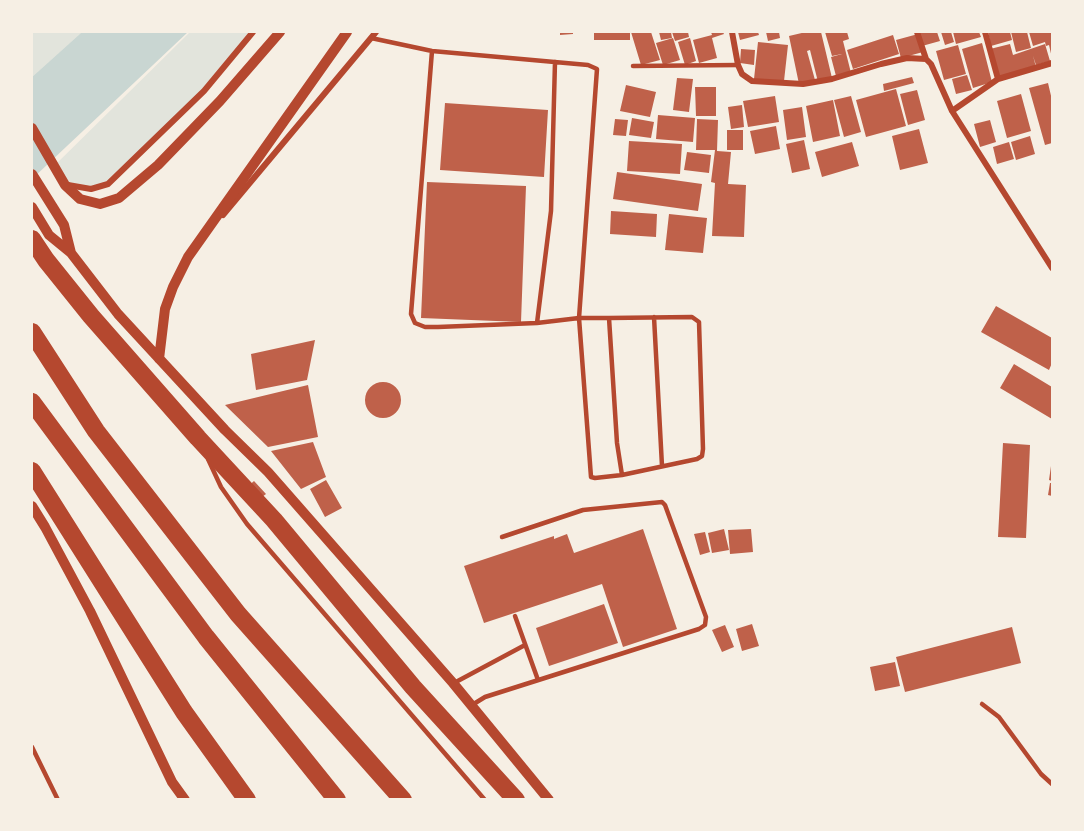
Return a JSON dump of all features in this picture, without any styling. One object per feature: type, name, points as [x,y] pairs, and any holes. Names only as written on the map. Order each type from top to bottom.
[{"type":"highway","points":[[32,239],[91,316],[198,438],[274,520],[413,687],[516,800]]},
{"type":"highway","points":[[32,332],[96,431],[238,614],[403,800]]},
{"type":"highway","points":[[32,402],[206,637],[337,800]]},
{"type":"highway","points":[[32,471],[184,711],[247,800]]},
{"type":"street","points":[[64,185],[91,189],[108,183],[204,91],[254,32]]},
{"type":"street","points":[[32,128],[64,185],[80,199],[100,204],[119,198],[158,165],[220,101],[280,32]]},
{"type":"street","points":[[159,359],[165,309],[188,257],[347,32]]},
{"type":"street","points":[[188,257],[376,32]]},
{"type":"street","points":[[732,32],[738,65],[742,74],[752,81],[803,84],[832,79],[907,58],[926,59]]},
{"type":"street","points":[[917,32],[926,59],[931,63],[952,111],[1053,268]]},
{"type":"street","points":[[985,32],[998,79]]},
{"type":"street","points":[[952,111],[998,79],[1053,63]]},
{"type":"street","points":[[32,174],[64,225],[71,253]]},
{"type":"street","points":[[32,207],[49,235],[71,253],[118,314],[268,472],[453,683],[549,800]]},
{"type":"street","points":[[32,506],[90,611],[172,782],[185,800]]},
{"type":"lane","points":[[370,38],[432,51],[594,66],[597,69],[579,318],[591,477],[622,475],[702,456],[699,322],[692,317],[579,318],[425,327],[415,323],[411,314],[432,51]]},
{"type":"lane","points":[[537,322],[551,211],[555,62]]},
{"type":"lane","points":[[633,66],[738,65]]},
{"type":"lane","points":[[654,317],[662,466]]},
{"type":"lane","points":[[609,318],[616,431],[622,475]]},
{"type":"lane","points":[[198,438],[220,487],[247,524],[486,800]]},
{"type":"lane","points":[[471,705],[485,697],[699,629],[705,625],[706,617],[662,502],[583,510],[502,537]]},
{"type":"lane","points":[[515,616],[538,680]]},
{"type":"lane","points":[[453,683],[525,645]]},
{"type":"lane","points":[[982,704],[999,717],[1041,774],[1053,784]]},
{"type":"lane","points":[[32,747],[58,800]]},
{"type":"shaded area","points":[[32,32],[82,32],[32,77]]},
{"type":"shaded area","points":[[82,32],[188,32],[32,179],[32,77]]},
{"type":"shaded area","points":[[190,32],[253,32],[204,91],[108,184],[91,189],[65,185],[53,167]]},
{"type":"building","points":[[560,32],[573,32],[573,34],[560,35]]},
{"type":"building","points":[[594,32],[630,32],[630,40],[594,40]]},
{"type":"building","points":[[631,32],[651,32],[660,60],[641,65]]},
{"type":"building","points":[[659,32],[671,32],[672,38],[661,40]]},
{"type":"building","points":[[672,32],[688,32],[689,37],[675,41]]},
{"type":"building","points":[[711,32],[723,32],[724,34],[712,38],[717,58],[699,63],[693,40],[712,35]]},
{"type":"building","points":[[738,32],[758,32],[759,35],[740,40]]},
{"type":"building","points":[[766,32],[779,32],[780,38],[768,41]]},
{"type":"building","points":[[806,32],[821,32],[832,78],[818,82],[810,50],[807,51],[815,80],[799,84],[789,36]]},
{"type":"building","points":[[825,32],[847,32],[849,39],[843,41],[851,73],[836,76],[831,57],[842,54],[832,56]]},
{"type":"building","points":[[919,32],[937,32],[940,41],[922,46]]},
{"type":"building","points":[[941,32],[951,32],[954,42],[945,45]]},
{"type":"building","points":[[953,32],[979,32],[981,37],[956,44]]},
{"type":"building","points":[[988,32],[1010,32],[1012,40],[991,46]]},
{"type":"building","points":[[1011,32],[1027,32],[1031,48],[1016,52]]},
{"type":"building","points":[[1029,32],[1052,32],[1052,58],[1049,45],[1046,46],[1045,42],[1033,46]]},
{"type":"building","points":[[918,34],[923,52],[901,58],[896,40]]},
{"type":"building","points":[[893,35],[899,54],[853,69],[847,50]]},
{"type":"building","points":[[673,38],[680,60],[663,65],[656,43]]},
{"type":"building","points":[[690,38],[696,61],[685,65],[678,42]]},
{"type":"building","points":[[758,42],[788,45],[784,81],[754,79]]},
{"type":"building","points":[[982,43],[992,82],[973,88],[962,49]]},
{"type":"building","points":[[1010,44],[1013,55],[1045,44],[1050,61],[1036,65],[1033,56],[1036,67],[998,78],[990,49]]},
{"type":"building","points":[[958,45],[966,74],[944,80],[936,51]]},
{"type":"building","points":[[741,49],[755,50],[754,65],[740,63]]},
{"type":"building","points":[[967,75],[972,90],[956,94],[952,79]]},
{"type":"building","points":[[912,77],[914,83],[884,91],[883,84]]},
{"type":"building","points":[[677,78],[693,79],[689,112],[673,110]]},
{"type":"building","points":[[1048,83],[1052,100],[1052,143],[1045,145],[1029,88]]},
{"type":"building","points":[[626,85],[656,92],[650,117],[620,111]]},
{"type":"building","points":[[695,87],[716,87],[716,116],[696,116]]},
{"type":"building","points":[[896,89],[906,126],[866,137],[856,100]]},
{"type":"building","points":[[917,90],[925,120],[908,125],[900,94]]},
{"type":"building","points":[[1021,94],[1031,131],[1007,138],[997,101]]},
{"type":"building","points":[[775,96],[779,122],[748,127],[743,101]]},
{"type":"building","points":[[851,96],[861,132],[844,137],[834,100]]},
{"type":"building","points":[[833,100],[840,136],[813,142],[806,106]]},
{"type":"building","points":[[445,103],[548,110],[544,177],[440,170]]},
{"type":"building","points":[[742,105],[744,127],[731,129],[728,107]]},
{"type":"building","points":[[802,107],[806,137],[787,140],[783,110]]},
{"type":"building","points":[[658,115],[695,118],[693,142],[656,139]]},
{"type":"building","points":[[632,118],[654,122],[651,138],[629,135]]},
{"type":"building","points":[[615,119],[628,120],[626,136],[613,135]]},
{"type":"building","points":[[697,119],[718,120],[717,151],[731,152],[728,184],[746,185],[744,237],[712,236],[715,183],[711,182],[715,150],[696,150]]},
{"type":"building","points":[[990,120],[996,142],[980,147],[974,124]]},
{"type":"building","points":[[776,126],[780,149],[755,154],[750,131]]},
{"type":"building","points":[[919,129],[928,163],[900,170],[892,136]]},
{"type":"building","points":[[727,130],[743,130],[743,150],[727,150]]},
{"type":"building","points":[[1030,136],[1035,154],[1016,160],[1011,142]]},
{"type":"building","points":[[804,140],[810,169],[792,173],[786,144]]},
{"type":"building","points":[[629,141],[682,144],[680,174],[627,171]]},
{"type":"building","points":[[852,142],[859,166],[822,177],[815,152]]},
{"type":"building","points":[[1009,142],[1014,159],[997,164],[993,147]]},
{"type":"building","points":[[687,152],[711,155],[709,173],[684,170]]},
{"type":"building","points":[[617,172],[702,184],[698,211],[613,199]]},
{"type":"building","points":[[427,182],[526,186],[521,322],[421,318]]},
{"type":"building","points":[[611,211],[657,214],[656,237],[610,234]]},
{"type":"building","points":[[669,214],[707,218],[703,253],[665,250]]},
{"type":"building","points":[[996,306],[1052,338],[1052,363],[1049,370],[981,332]]},
{"type":"building","points":[[315,340],[307,380],[256,390],[251,354]]},
{"type":"building","points":[[1014,364],[1052,387],[1052,419],[1000,388]]},
{"type":"building","points":[[383,382],[396,387],[401,400],[396,413],[383,418],[370,413],[365,400],[370,387]]},
{"type":"building","points":[[308,385],[318,437],[268,447],[225,405]]},
{"type":"building","points":[[313,442],[326,477],[301,489],[271,451]]},
{"type":"building","points":[[1003,443],[1030,445],[1026,538],[998,537]]},
{"type":"building","points":[[1052,466],[1052,481],[1049,480]]},
{"type":"building","points":[[326,480],[342,508],[325,517],[310,489]]},
{"type":"building","points":[[254,481],[266,494],[258,500],[246,488]]},
{"type":"building","points":[[1050,483],[1052,483],[1052,496],[1048,495]]},
{"type":"building","points":[[643,529],[677,629],[623,647],[602,584],[484,623],[464,566],[554,536],[554,539],[567,534],[574,553]]},
{"type":"building","points":[[724,529],[729,550],[712,553],[708,533]]},
{"type":"building","points":[[751,529],[753,552],[730,554],[728,530]]},
{"type":"building","points":[[705,532],[710,552],[700,555],[694,534]]},
{"type":"building","points":[[604,604],[618,643],[549,666],[536,628]]},
{"type":"building","points":[[752,624],[759,646],[742,651],[736,629]]},
{"type":"building","points":[[725,625],[734,647],[722,652],[712,630]]},
{"type":"building","points":[[1012,627],[1021,663],[905,692],[896,657]]},
{"type":"building","points":[[895,662],[900,686],[875,691],[870,667]]}]
